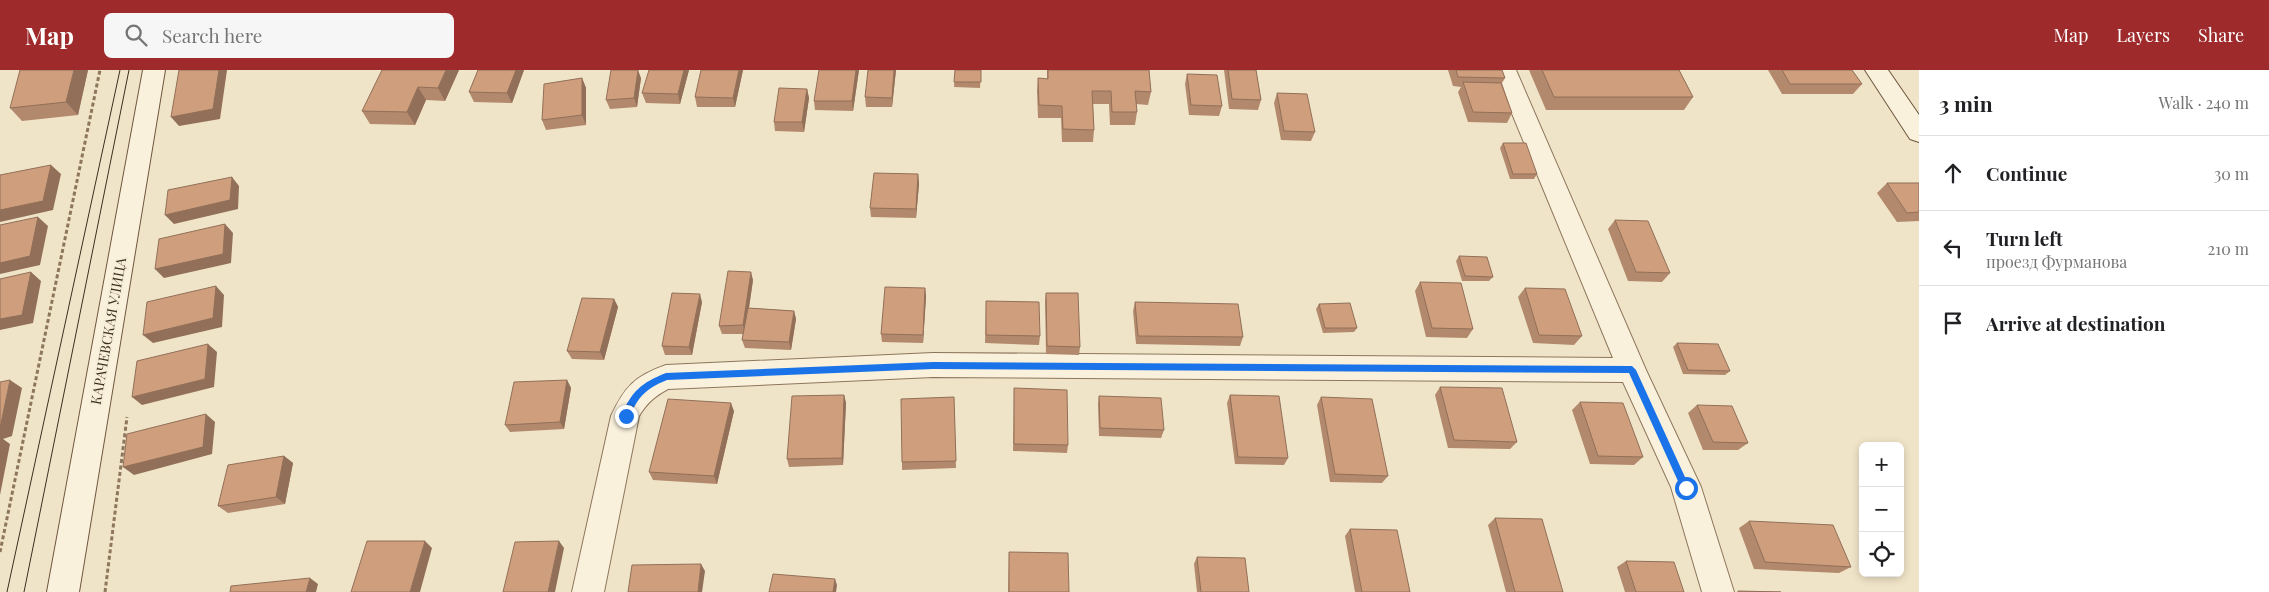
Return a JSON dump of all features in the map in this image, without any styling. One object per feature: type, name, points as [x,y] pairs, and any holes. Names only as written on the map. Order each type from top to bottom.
[{"type":"street","name":"КАРАЧЕВСКАЯ УЛИЦА","points":[[63,592],[154,70]]},
{"type":"street","points":[[1505,70],[1632,370],[1686,488],[1718,592]]},
{"type":"street","points":[[1876,70],[1919,133]]},
{"type":"street","points":[[588,592],[626,416],[632,400],[648,384],[666,377],[933,365],[1632,370]]},
{"type":"path","points":[[0,552],[100,70]]},
{"type":"building","points":[[20,70],[74,70],[66,102],[10,108]]},
{"type":"building","points":[[179,70],[219,70],[213,109],[171,117]]},
{"type":"building","points":[[382,70],[446,70],[438,88],[418,87],[407,112],[362,111]]},
{"type":"building","points":[[478,70],[516,70],[507,93],[469,92]]},
{"type":"building","points":[[611,70],[638,70],[634,98],[606,100]]},
{"type":"building","points":[[649,70],[684,70],[678,94],[642,93]]},
{"type":"building","points":[[701,70],[739,70],[733,98],[695,97]]},
{"type":"building","points":[[819,70],[856,70],[852,101],[814,101]]},
{"type":"building","points":[[868,70],[894,70],[892,98],[865,97]]},
{"type":"building","points":[[955,70],[981,70],[981,82],[954,82]]},
{"type":"building","points":[[1048,70],[1149,70],[1151,92],[1135,91],[1137,112],[1112,112],[1111,91],[1092,91],[1094,130],[1063,129],[1062,106],[1039,105],[1038,78],[1048,79]]},
{"type":"building","points":[[1228,70],[1256,70],[1261,100],[1232,99]]},
{"type":"building","points":[[1456,70],[1502,70],[1505,78],[1458,77]]},
{"type":"building","points":[[1542,70],[1679,70],[1693,97],[1554,97]]},
{"type":"building","points":[[1782,70],[1852,70],[1862,84],[1790,84]]},
{"type":"building","points":[[1187,74],[1217,75],[1222,106],[1191,105]]},
{"type":"building","points":[[582,78],[582,115],[542,120],[544,84]]},
{"type":"building","points":[[1463,82],[1501,83],[1512,113],[1473,112]]},
{"type":"building","points":[[779,88],[807,89],[802,122],[774,122]]},
{"type":"building","points":[[1277,93],[1307,94],[1315,132],[1284,131]]},
{"type":"building","points":[[1503,143],[1526,143],[1537,174],[1513,174]]},
{"type":"building","points":[[51,165],[43,201],[0,210],[0,175]]},
{"type":"building","points":[[874,173],[918,174],[916,209],[870,208]]},
{"type":"building","points":[[232,177],[230,200],[165,215],[168,190]]},
{"type":"building","points":[[1887,183],[1919,183],[1919,212],[1907,213]]},
{"type":"building","points":[[38,217],[30,256],[0,263],[0,225]]},
{"type":"building","points":[[1615,220],[1648,221],[1670,273],[1636,272]]},
{"type":"building","points":[[225,224],[223,254],[155,269],[159,239]]},
{"type":"building","points":[[1459,256],[1487,257],[1493,277],[1465,276]]},
{"type":"building","points":[[728,271],[751,272],[743,325],[719,326]]},
{"type":"building","points":[[31,272],[22,315],[0,319],[0,279]]},
{"type":"building","points":[[1420,282],[1461,283],[1473,329],[1432,328]]},
{"type":"building","points":[[216,286],[213,318],[143,335],[147,302]]},
{"type":"building","points":[[885,287],[925,288],[923,335],[881,334]]},
{"type":"building","points":[[1525,288],[1565,289],[1582,336],[1539,335]]},
{"type":"building","points":[[672,293],[700,294],[689,347],[662,346]]},
{"type":"building","points":[[1046,293],[1078,293],[1080,347],[1047,346]]},
{"type":"building","points":[[582,298],[614,299],[600,352],[567,351]]},
{"type":"building","points":[[986,301],[1039,302],[1040,336],[986,335]]},
{"type":"building","points":[[1135,302],[1238,304],[1243,337],[1138,336]]},
{"type":"building","points":[[1350,303],[1357,328],[1325,328],[1319,304]]},
{"type":"building","points":[[748,308],[794,311],[789,342],[742,340]]},
{"type":"building","points":[[1677,343],[1718,344],[1730,371],[1688,370]]},
{"type":"building","points":[[208,344],[205,379],[132,397],[137,361]]},
{"type":"building","points":[[10,380],[0,428],[0,382]]},
{"type":"building","points":[[567,380],[560,422],[505,425],[514,382]]},
{"type":"building","points":[[1440,387],[1502,388],[1517,442],[1454,440]]},
{"type":"building","points":[[1014,388],[1067,390],[1068,445],[1014,444]]},
{"type":"building","points":[[844,395],[842,458],[787,459],[792,396]]},
{"type":"building","points":[[1230,395],[1279,396],[1288,458],[1238,457]]},
{"type":"building","points":[[1099,396],[1161,398],[1164,430],[1100,428]]},
{"type":"building","points":[[954,397],[956,461],[902,462],[901,399]]},
{"type":"building","points":[[1321,397],[1372,399],[1388,476],[1335,474]]},
{"type":"building","points":[[668,399],[731,403],[714,476],[649,472]]},
{"type":"building","points":[[1580,402],[1623,403],[1643,457],[1598,456]]},
{"type":"building","points":[[1697,405],[1732,406],[1748,443],[1713,442]]},
{"type":"building","points":[[206,414],[203,447],[123,467],[127,434]]},
{"type":"building","points":[[284,456],[276,497],[218,506],[228,465]]},
{"type":"building","points":[[1495,518],[1542,519],[1563,592],[1515,592]]},
{"type":"building","points":[[1749,521],[1833,525],[1851,567],[1765,562]]},
{"type":"building","points":[[1350,529],[1397,530],[1410,592],[1362,592]]},
{"type":"building","points":[[367,541],[425,541],[410,592],[351,592]]},
{"type":"building","points":[[559,541],[548,592],[503,592],[515,542]]},
{"type":"building","points":[[1009,552],[1068,553],[1069,592],[1009,592]]},
{"type":"building","points":[[1197,557],[1245,558],[1249,592],[1201,592]]},
{"type":"building","points":[[1626,561],[1674,562],[1684,592],[1636,592]]},
{"type":"building","points":[[701,564],[698,592],[628,592],[632,565]]},
{"type":"building","points":[[773,574],[835,579],[833,592],[769,592]]},
{"type":"building","points":[[310,578],[306,592],[230,592],[231,586]]},
{"type":"building","points":[[1738,591],[1781,592],[1738,592]]},
{"type":"tram line","points":[[7,592],[120,70]]},
{"type":"tram line","points":[[24,592],[129,70]]},
{"type":"route","points":[[626,416],[632,400],[648,384],[666,377],[933,365],[1632,370],[1686,488]]}]
